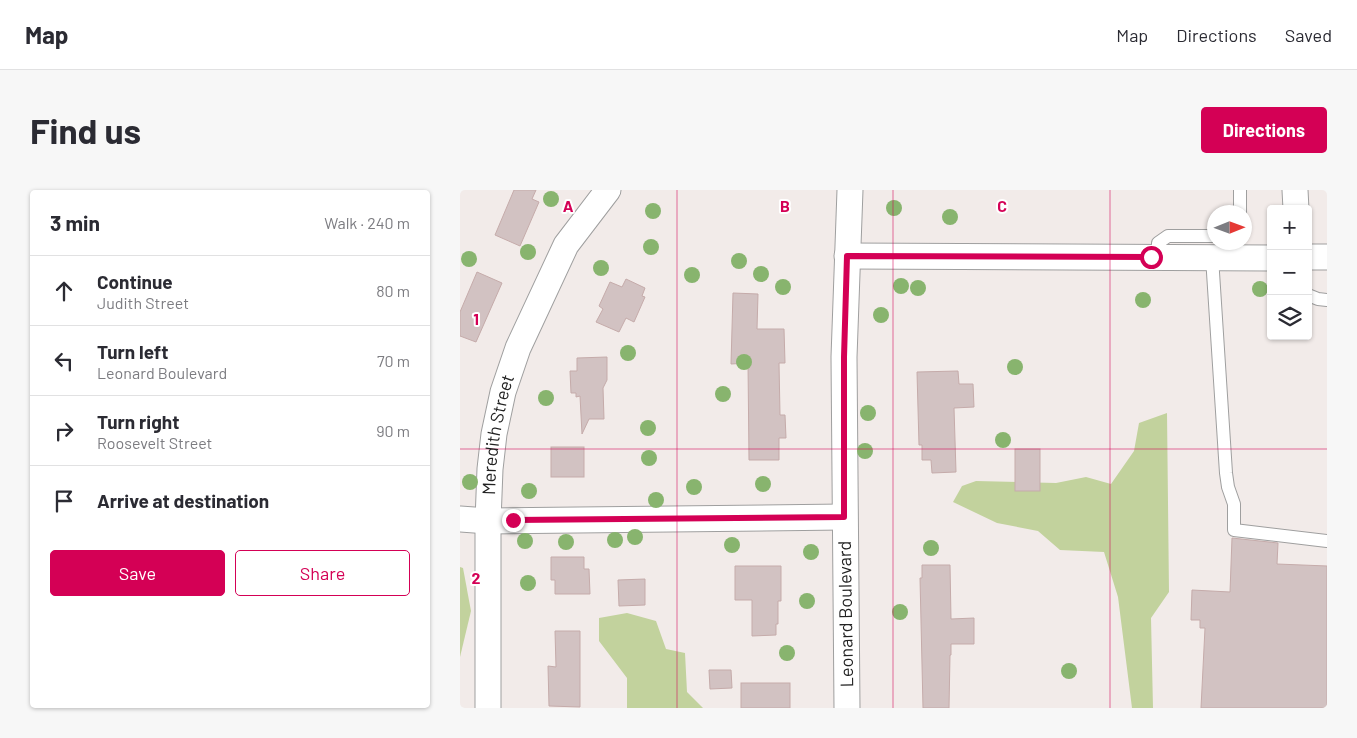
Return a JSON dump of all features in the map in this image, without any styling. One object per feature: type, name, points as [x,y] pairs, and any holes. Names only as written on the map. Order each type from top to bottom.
[{"type":"street","name":"Meredith Street","points":[[488,708],[488,521],[490,468],[494,434],[504,392],[518,348],[566,245],[608,190]]},
{"type":"street","name":"Leonard Boulevard","points":[[847,708],[844,357],[850,190]]},
{"type":"street","points":[[1295,190],[1296,205]]},
{"type":"street","points":[[847,256],[1158,257],[1207,248]]},
{"type":"street","points":[[1240,250],[1267,257]]},
{"type":"street","points":[[1312,258],[1327,257]]},
{"type":"street","points":[[460,519],[488,521],[844,517]]},
{"type":"lane","points":[[1240,190],[1240,205]]},
{"type":"lane","points":[[1213,250],[1226,473],[1228,487],[1234,504],[1234,530],[1327,541]]},
{"type":"lane","points":[[1312,297],[1327,300]]},
{"type":"green space","points":[[1167,413],[1169,592],[1151,618],[1153,708],[1132,708],[1118,597],[1104,552],[1060,550],[1038,531],[997,523],[953,502],[962,486],[976,481],[1056,483],[1086,477],[1111,484],[1134,451],[1139,423]]},
{"type":"green space","points":[[460,567],[463,568],[471,611],[460,657]]},
{"type":"green space","points":[[627,613],[656,621],[666,649],[685,653],[687,692],[703,708],[627,708],[627,678],[599,641],[599,618]]},
{"type":"building","points":[[514,190],[536,190],[532,199],[539,202],[520,246],[495,235]]},
{"type":"building","points":[[477,272],[502,283],[476,342],[460,336],[460,312]]},
{"type":"building","points":[[626,279],[645,288],[642,296],[645,297],[634,322],[626,318],[619,332],[596,322],[603,309],[599,306],[610,282],[622,287]]},
{"type":"building","points":[[733,293],[758,294],[757,329],[784,329],[785,363],[779,363],[780,415],[785,415],[786,438],[779,438],[779,460],[749,460],[748,363],[731,364]]},
{"type":"building","points":[[607,357],[607,380],[603,388],[604,419],[589,419],[582,434],[580,396],[576,397],[576,393],[571,393],[570,371],[577,371],[577,358]]},
{"type":"building","points":[[958,371],[959,384],[973,384],[974,407],[954,408],[956,472],[932,473],[931,460],[922,460],[922,445],[919,445],[917,372]]},
{"type":"building","points":[[551,447],[584,447],[584,477],[551,477]]},
{"type":"building","points":[[1015,449],[1040,449],[1040,491],[1015,491]]},
{"type":"building","points":[[1232,538],[1278,543],[1277,564],[1327,566],[1327,708],[1201,708],[1205,628],[1200,628],[1200,620],[1191,620],[1192,590],[1230,592]]},
{"type":"building","points":[[551,557],[584,557],[584,569],[589,569],[590,594],[555,594],[555,580],[551,580]]},
{"type":"building","points":[[922,565],[950,565],[951,619],[974,618],[974,644],[951,644],[949,708],[923,708],[920,578],[922,578]]},
{"type":"building","points":[[735,566],[781,566],[781,601],[778,601],[776,635],[752,636],[752,600],[735,600]]},
{"type":"building","points":[[645,579],[645,605],[619,606],[618,580]]},
{"type":"building","points":[[555,631],[580,631],[580,707],[549,706],[548,666],[556,667]]},
{"type":"building","points":[[709,670],[731,670],[732,688],[710,689]]},
{"type":"building","points":[[741,683],[790,683],[790,708],[741,708]]},
{"type":"route","points":[[513,520],[844,517],[844,357],[847,256],[1151,257]]}]
